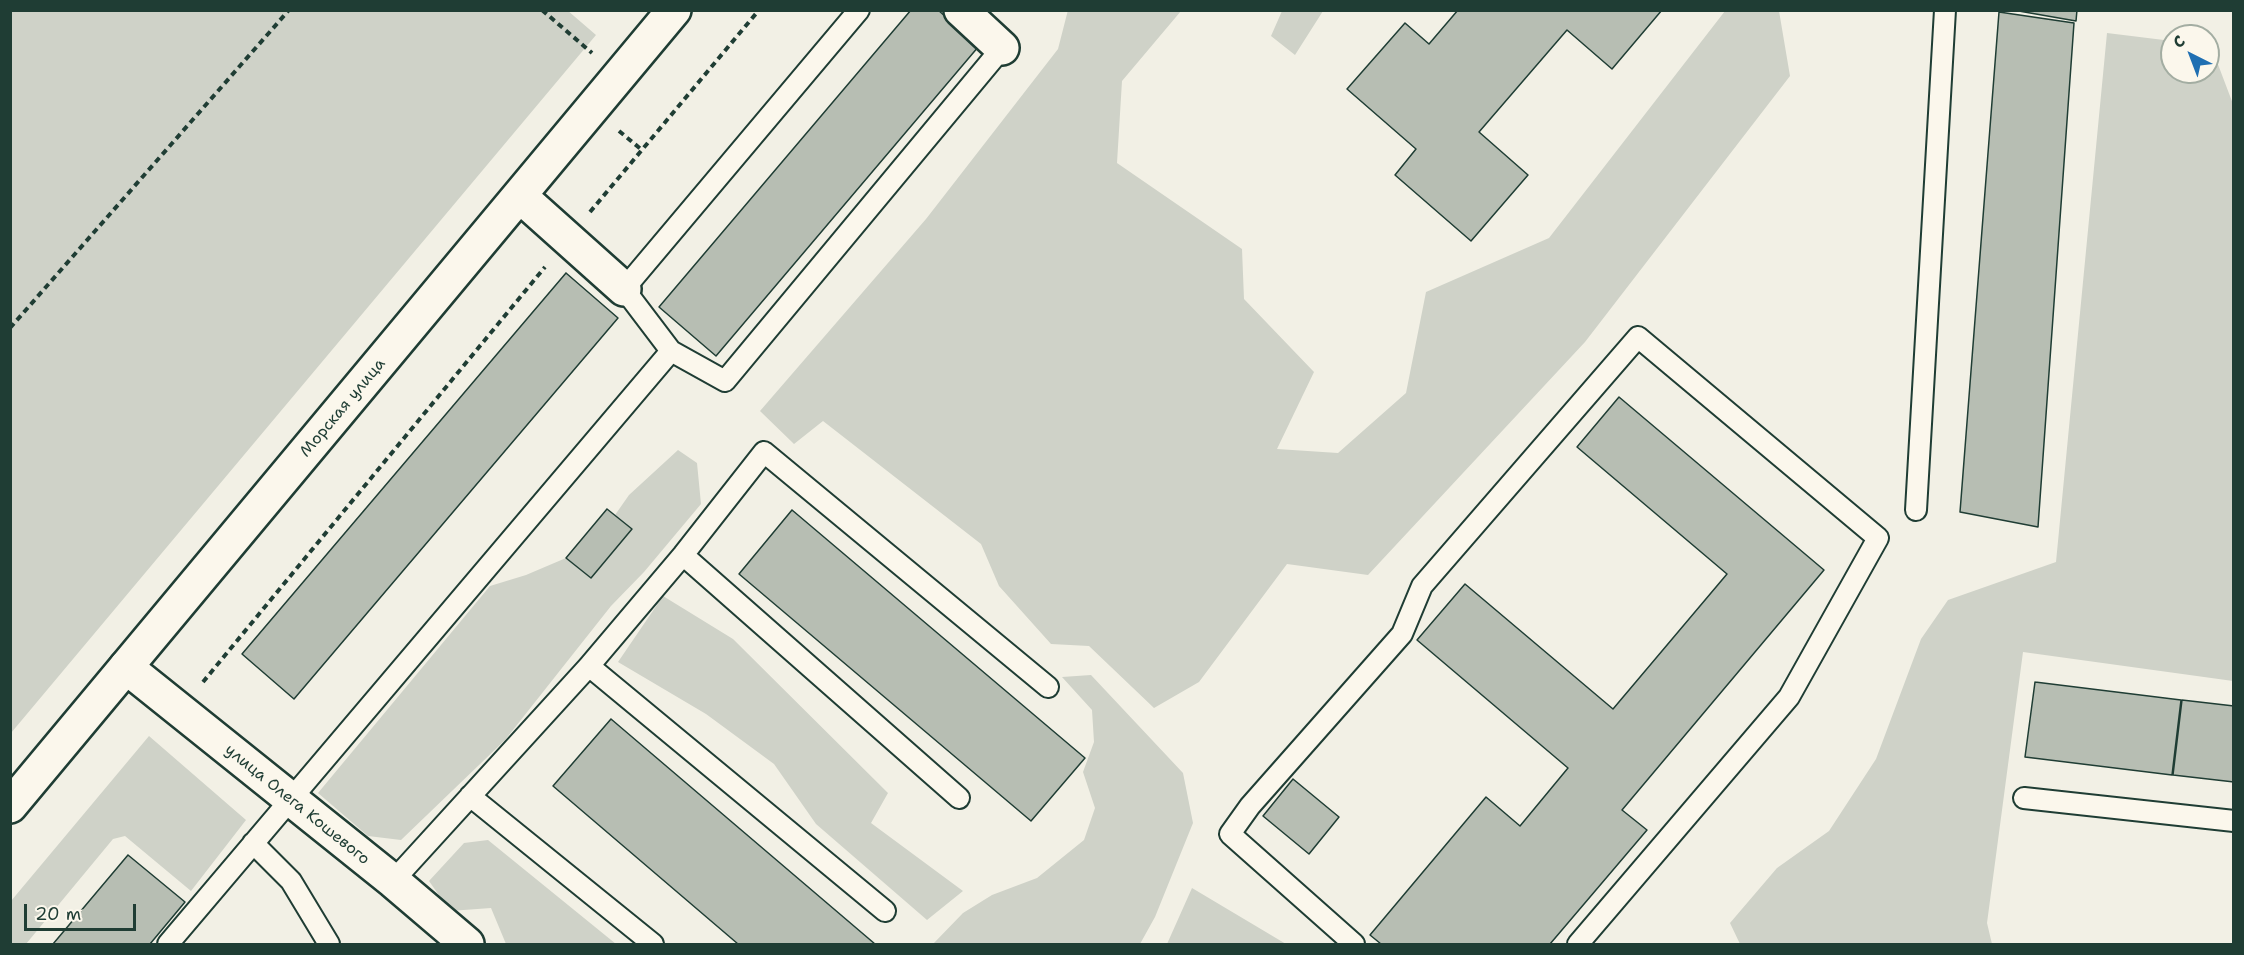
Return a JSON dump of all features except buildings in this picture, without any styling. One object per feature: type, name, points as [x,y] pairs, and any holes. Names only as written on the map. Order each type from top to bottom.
[{"type":"street","name":"Морская улица","points":[[10,806],[674,10]]},
{"type":"street","points":[[961,10],[1002,48]]},
{"type":"street","points":[[520,196],[624,289]]},
{"type":"street","name":"улица Олега Кошевого","points":[[126,667],[393,881],[467,945]]},
{"type":"lane","points":[[859,10],[624,289],[671,351],[725,381],[1002,48]]},
{"type":"lane","points":[[1916,510],[1944,10]]},
{"type":"lane","points":[[1354,945],[1230,834],[1250,806],[1402,634],[1422,586],[1638,337],[1878,538],[1789,697],[1578,945]]},
{"type":"lane","points":[[168,945],[289,799],[671,351]]},
{"type":"lane","points":[[393,881],[590,666],[683,555],[764,452],[1048,687]]},
{"type":"lane","points":[[683,555],[959,798]]},
{"type":"lane","points":[[590,666],[885,911]]},
{"type":"lane","points":[[470,796],[653,945]]},
{"type":"lane","points":[[2024,798],[2234,821]]},
{"type":"lane","points":[[253,843],[291,881],[329,945]]},
{"type":"path","points":[[10,328],[289,10]]},
{"type":"path","points":[[180,711],[759,10]]},
{"type":"shaded area","points":[[11,10],[567,10],[596,35],[11,733]]},
{"type":"shaded area","points":[[1068,10],[1181,11],[1122,81],[1117,163],[1242,249],[1244,299],[1314,372],[1277,449],[1338,453],[1406,393],[1426,292],[1549,238],[1725,11],[1779,11],[1790,76],[1585,342],[1368,575],[1287,564],[1199,682],[1154,708],[1089,646],[1051,644],[999,586],[981,544],[823,421],[794,444],[760,411],[926,219],[1058,49]]},
{"type":"shaded area","points":[[1282,11],[1323,11],[1295,55],[1271,36]]},
{"type":"shaded area","points":[[2107,33],[2160,40],[2160,84],[2220,84],[2220,70],[2233,104],[2233,681],[2023,652],[1987,923],[1992,944],[1740,944],[1730,923],[1777,868],[1829,831],[1876,759],[1921,639],[1948,600],[2056,562]]},
{"type":"shaded area","points":[[678,450],[697,463],[701,504],[644,572],[611,606],[505,740],[401,840],[368,836],[318,793],[490,586],[526,575],[566,558],[591,578],[631,529],[615,515],[629,495]]},
{"type":"shaded area","points":[[663,596],[733,639],[888,793],[871,823],[963,891],[927,920],[816,824],[774,764],[706,714],[618,662]]},
{"type":"shaded area","points":[[1091,675],[1183,773],[1193,823],[1155,917],[1140,944],[933,944],[963,913],[992,895],[1037,878],[1084,840],[1095,808],[1083,772],[1094,742],[1092,710],[1062,677]]},
{"type":"shaded area","points":[[149,736],[246,820],[191,891],[125,836],[113,839],[26,944],[11,944],[11,901]]},
{"type":"shaded area","points":[[488,840],[616,944],[506,944],[491,908],[450,911],[429,881],[464,843]]},
{"type":"shaded area","points":[[1192,888],[1286,944],[1167,944]]}]
